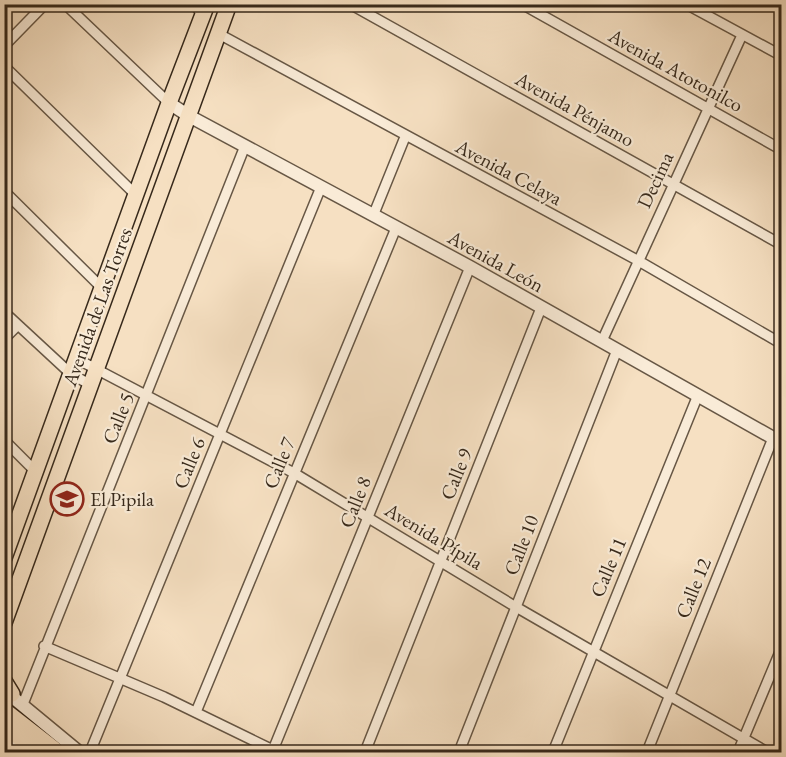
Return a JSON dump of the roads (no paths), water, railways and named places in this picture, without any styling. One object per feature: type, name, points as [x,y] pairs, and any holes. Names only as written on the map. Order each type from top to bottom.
[{"type":"main road","name":"Avenida de Las Torres","points":[[4,623],[229,4]]},
{"type":"main road","name":"Avenida de Las Torres","points":[[5,553],[137,196],[201,8]]},
{"type":"main road","points":[[4,710],[58,753]]},
{"type":"main road","points":[[4,725],[37,753]]},
{"type":"street","points":[[4,46],[45,4]]},
{"type":"street","points":[[65,4],[169,103]]},
{"type":"street","name":"Avenida Pénjamo","points":[[350,4],[782,245]]},
{"type":"street","name":"Avenida Atotonilco","points":[[522,4],[782,150]]},
{"type":"street","points":[[686,4],[782,56]]},
{"type":"street","name":"Avenida Celaya","points":[[219,34],[405,137],[637,260],[782,344]]},
{"type":"street","name":"Decima","points":[[602,341],[637,260],[742,35]]},
{"type":"street","points":[[4,66],[137,196]]},
{"type":"street","name":"Avenida León","points":[[169,103],[189,116],[470,267],[777,441]]},
{"type":"street","points":[[373,216],[405,137]]},
{"type":"street","name":"Calle 5","points":[[11,692],[44,646],[147,395],[245,146]]},
{"type":"street","name":"Calle 6","points":[[90,753],[321,187]]},
{"type":"street","points":[[4,191],[103,289]]},
{"type":"street","name":"Calle 7","points":[[196,712],[396,228]]},
{"type":"street","name":"Calle 8","points":[[275,751],[470,267]]},
{"type":"street","name":"Calle 9","points":[[365,753],[541,308]]},
{"type":"street","points":[[4,312],[71,374],[91,385]]},
{"type":"street","points":[[4,339],[18,325]]},
{"type":"street","name":"Calle 10","points":[[459,753],[617,351]]},
{"type":"street","name":"Avenida Pípila","points":[[77,359],[294,473],[592,652],[767,753]]},
{"type":"street","name":"Calle 11","points":[[553,753],[698,395]]},
{"type":"street","points":[[4,440],[36,472]]},
{"type":"street","name":"Calle 12","points":[[646,753],[777,441]]},
{"type":"street","points":[[44,646],[196,712],[275,751]]},
{"type":"street","points":[[738,753],[782,647]]},
{"type":"street","points":[[11,692],[79,753]]},
{"type":"street","points":[[4,739],[21,753]]},
{"type":"place","name":"El Pipila","points":[[67,499]]}]
